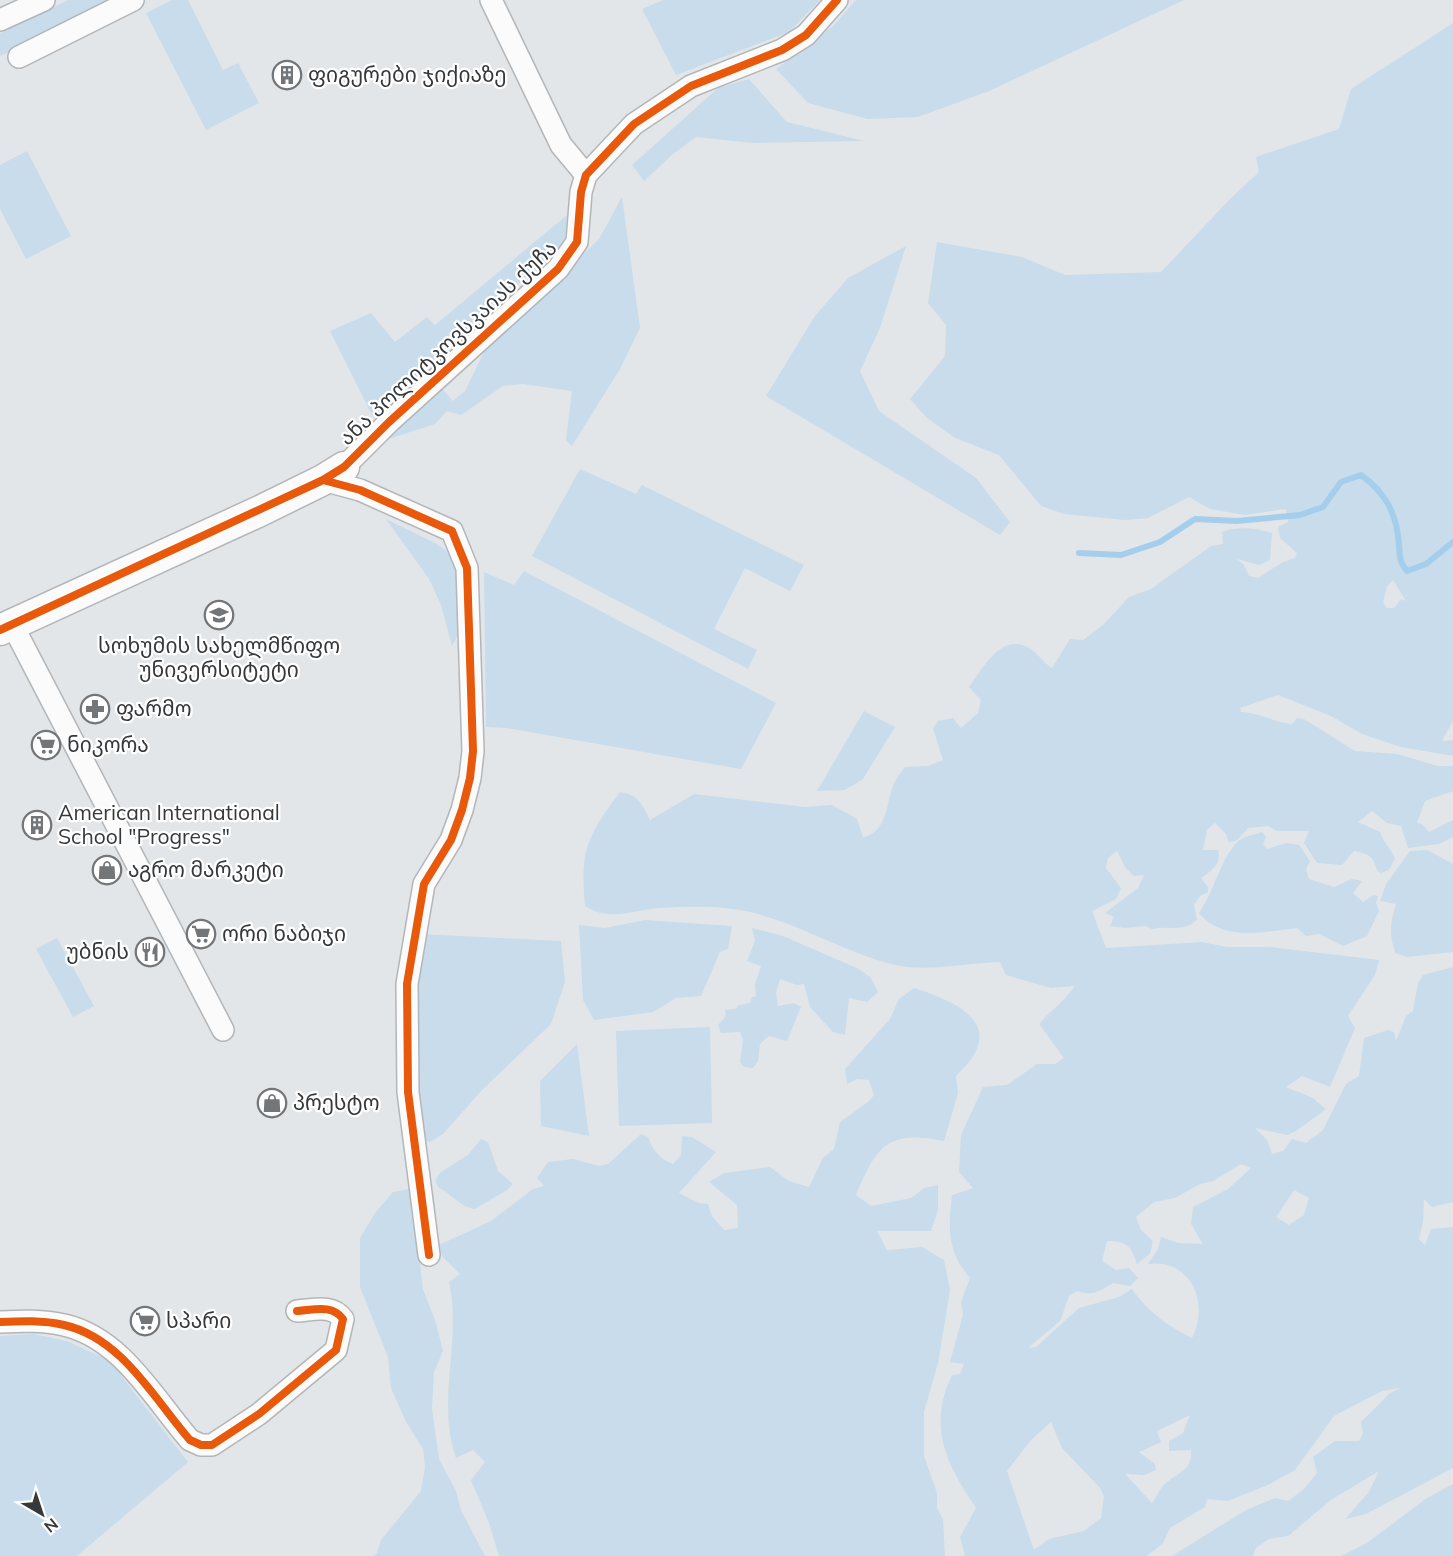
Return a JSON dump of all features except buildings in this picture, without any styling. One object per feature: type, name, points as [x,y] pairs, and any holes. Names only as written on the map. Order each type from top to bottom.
[{"type":"street","points":[[0,20],[44,0]]},
{"type":"street","points":[[19,57],[133,0]]},
{"type":"street","points":[[491,0],[541,108],[561,145],[586,175],[634,123],[692,86],[782,50],[806,34],[837,0]]},
{"type":"street","name":"ანა პოლიტკოვსკაიას ქუჩა","points":[[7,628],[333,474],[558,269],[577,242],[581,192],[586,175]]},
{"type":"street","points":[[333,474],[360,490],[452,531],[467,568],[473,751],[470,778],[451,840],[424,884],[407,984],[408,1092],[429,1255]]},
{"type":"street","points":[[7,628],[223,1030]]},
{"type":"street","points":[[0,1322],[33,1321],[65,1325],[95,1337],[114,1349],[190,1440],[201,1445],[212,1445],[259,1414],[336,1350],[343,1329],[343,1319],[339,1312],[331,1309],[297,1311]]},
{"type":"shaded area","points":[[68,0],[113,0],[0,56],[0,33]]},
{"type":"shaded area","points":[[172,0],[188,0],[223,70],[238,63],[259,103],[206,130],[146,13]]},
{"type":"shaded area","points":[[663,0],[820,0],[789,32],[676,75],[642,9]]},
{"type":"shaded area","points":[[856,0],[1184,0],[989,91],[918,117],[868,119],[808,103],[776,69],[833,26]]},
{"type":"shaded area","points":[[1453,23],[1453,721],[1442,741],[1453,740],[1453,756],[1401,747],[1362,734],[1331,716],[1278,695],[1240,708],[1241,712],[1285,723],[1292,724],[1297,718],[1304,719],[1355,751],[1397,754],[1438,766],[1453,766],[1453,791],[1425,801],[1417,823],[1422,824],[1429,832],[1453,820],[1453,837],[1439,844],[1408,848],[1401,826],[1387,823],[1372,811],[1358,822],[1380,832],[1395,859],[1389,870],[1381,873],[1377,871],[1370,856],[1354,851],[1342,865],[1317,863],[1304,843],[1309,831],[1277,831],[1268,826],[1248,828],[1237,840],[1229,843],[1226,834],[1215,823],[1207,830],[1203,850],[1218,850],[1219,855],[1215,867],[1201,878],[1208,887],[1208,892],[1200,896],[1194,905],[1197,920],[1180,928],[1110,926],[1114,917],[1105,913],[1138,888],[1144,875],[1134,876],[1125,867],[1117,851],[1108,858],[1106,868],[1121,888],[1116,899],[1092,911],[1106,948],[1202,942],[1227,947],[1270,947],[1379,960],[1375,975],[1348,1016],[1355,1028],[1330,1087],[1302,1076],[1286,1087],[1313,1098],[1326,1109],[1287,1135],[1255,1128],[1267,1140],[1272,1154],[1283,1151],[1292,1139],[1306,1143],[1323,1130],[1346,1084],[1359,1076],[1364,1038],[1388,1030],[1394,1032],[1396,1041],[1406,1016],[1413,1011],[1418,983],[1423,975],[1453,967],[1453,1202],[1432,1207],[1424,1199],[1423,1222],[1419,1239],[1425,1245],[1431,1229],[1453,1227],[1453,1468],[1366,1514],[1345,1519],[1369,1492],[1379,1471],[1331,1500],[1288,1536],[1269,1539],[1256,1548],[1253,1556],[1172,1556],[1246,1510],[1275,1498],[1288,1501],[1304,1489],[1317,1473],[1313,1457],[1335,1441],[1359,1441],[1363,1433],[1361,1422],[1390,1393],[1401,1388],[1382,1391],[1334,1416],[1295,1470],[1270,1484],[1228,1501],[1207,1499],[1205,1507],[1170,1528],[1163,1543],[1147,1556],[965,1556],[960,1537],[976,1508],[949,1461],[941,1429],[941,1412],[945,1394],[952,1375],[960,1374],[964,1364],[950,1362],[963,1315],[961,1302],[970,1278],[962,1268],[953,1249],[950,1229],[952,1195],[973,1188],[959,1172],[961,1135],[983,1087],[1007,1085],[1037,1064],[1055,1064],[1064,1058],[1039,1024],[1075,986],[1051,988],[1006,975],[1000,962],[931,968],[904,967],[849,950],[788,924],[746,911],[700,907],[660,908],[622,914],[594,911],[585,906],[584,870],[588,844],[600,821],[620,792],[636,798],[650,820],[694,794],[805,807],[832,805],[857,819],[863,837],[871,834],[882,823],[891,790],[905,767],[928,766],[943,760],[933,728],[938,721],[953,718],[961,728],[978,713],[981,700],[969,687],[987,662],[1002,648],[1011,644],[1020,644],[1031,649],[1052,668],[1070,639],[1083,640],[1103,625],[1129,597],[1151,589],[1211,546],[1223,544],[1222,532],[1228,530],[1247,528],[1272,533],[1270,560],[1259,565],[1237,559],[1244,565],[1249,576],[1258,578],[1283,562],[1295,558],[1297,553],[1280,538],[1278,527],[1288,522],[1286,509],[1245,515],[1210,509],[1189,497],[1148,518],[1125,520],[1064,514],[1041,506],[999,455],[955,438],[927,418],[910,399],[945,356],[946,325],[928,303],[937,242],[1022,257],[1065,275],[1161,272],[1230,199],[1259,172],[1256,157],[1339,129],[1351,89]],"holes":[[[1393,580],[1406,601],[1401,599],[1394,608],[1387,608],[1383,602],[1387,587]],[[1241,1164],[1251,1168],[1228,1189],[1193,1207],[1191,1224],[1203,1244],[1178,1243],[1161,1237],[1158,1249],[1148,1264],[1163,1264],[1176,1268],[1193,1286],[1199,1311],[1192,1338],[1159,1318],[1132,1289],[1119,1297],[1079,1308],[1036,1347],[1028,1348],[1060,1321],[1069,1296],[1077,1291],[1096,1292],[1113,1283],[1130,1286],[1138,1278],[1129,1268],[1116,1270],[1102,1261],[1107,1241],[1119,1242],[1127,1246],[1133,1253],[1137,1264],[1150,1254],[1153,1241],[1141,1230],[1136,1217],[1154,1202],[1175,1198],[1200,1184],[1213,1181]],[[1294,1190],[1309,1198],[1304,1215],[1289,1225],[1276,1217]],[[1190,1415],[1183,1433],[1169,1441],[1169,1451],[1191,1450],[1189,1463],[1183,1471],[1163,1486],[1152,1503],[1125,1474],[1144,1475],[1156,1470],[1155,1464],[1139,1452],[1161,1442],[1157,1431]],[[1051,1422],[1062,1448],[1100,1488],[1104,1496],[1101,1518],[1084,1531],[1049,1539],[1034,1550],[1007,1471],[1031,1440]]]},
{"type":"shaded area","points":[[749,79],[787,122],[864,141],[753,143],[696,137],[673,154],[644,181],[632,165],[718,88]]},
{"type":"shaded area","points":[[27,151],[71,236],[26,259],[0,209],[0,165]]},
{"type":"shaded area","points":[[622,197],[640,328],[620,369],[572,446],[566,440],[572,391],[523,384],[503,386],[461,415],[447,411],[435,424],[382,441],[441,388],[453,401],[465,391],[485,350],[599,239]]},
{"type":"shaded area","points":[[567,215],[565,241],[551,256],[472,324],[373,417],[330,331],[371,313],[395,342],[427,317],[435,325]]},
{"type":"shaded area","points":[[906,246],[880,328],[860,371],[879,411],[976,478],[1010,522],[1000,535],[766,396],[815,316],[848,278]]},
{"type":"shaded area","points":[[580,469],[636,494],[642,485],[804,565],[790,591],[745,568],[714,629],[757,650],[748,669],[532,556]]},
{"type":"shaded area","points":[[386,519],[437,544],[455,557],[460,576],[462,628],[452,646],[441,605],[429,579]]},
{"type":"shaded area","points":[[524,571],[776,703],[741,769],[506,728],[486,727],[484,572],[514,585]]},
{"type":"shaded area","points":[[864,711],[895,727],[863,779],[845,790],[817,791]]},
{"type":"shaded area","points":[[1262,832],[1266,837],[1263,844],[1267,849],[1287,843],[1299,845],[1310,861],[1306,869],[1309,879],[1334,887],[1352,879],[1362,881],[1353,893],[1363,902],[1374,895],[1378,896],[1376,903],[1379,911],[1367,936],[1343,946],[1319,934],[1306,936],[1297,928],[1257,933],[1232,932],[1209,922],[1199,913],[1225,859],[1236,843],[1245,837]]},
{"type":"shaded area","points":[[1427,850],[1453,864],[1453,952],[1407,957],[1395,953],[1393,945],[1391,928],[1396,904],[1380,901],[1386,884],[1410,851]]},
{"type":"shaded area","points":[[645,920],[732,926],[728,949],[720,952],[701,996],[676,998],[653,1012],[594,1020],[583,1000],[579,925],[605,928]]},
{"type":"shaded area","points":[[752,928],[783,936],[859,969],[870,977],[878,992],[867,1002],[849,998],[845,1035],[833,1032],[810,1007],[804,984],[797,985],[780,979],[776,993],[778,1006],[794,1003],[801,1007],[787,1041],[769,1036],[760,1044],[758,1061],[753,1068],[744,1067],[740,1062],[743,1040],[740,1032],[721,1033],[718,1025],[726,1016],[725,1010],[750,1003],[752,997],[756,996],[755,984],[761,966],[747,961],[755,941]]},
{"type":"shaded area","points":[[420,934],[561,941],[565,982],[551,1024],[482,1090],[443,1134],[430,1142],[423,1139],[421,1129],[414,1024]]},
{"type":"shaded area","points":[[57,938],[94,1006],[73,1017],[36,949]]},
{"type":"shaded area","points":[[914,988],[948,1001],[973,1019],[979,1031],[979,1044],[971,1059],[956,1076],[958,1093],[944,1141],[910,1138],[897,1140],[887,1145],[871,1164],[856,1195],[871,1206],[911,1198],[924,1188],[938,1185],[938,1210],[931,1231],[877,1231],[887,1250],[922,1247],[944,1260],[950,1290],[938,1363],[924,1412],[924,1456],[937,1493],[937,1508],[943,1519],[945,1556],[499,1556],[489,1523],[471,1480],[485,1462],[473,1450],[456,1458],[450,1436],[448,1393],[453,1326],[449,1282],[460,1274],[442,1256],[439,1245],[491,1221],[533,1189],[544,1186],[537,1178],[548,1162],[573,1159],[599,1166],[608,1164],[641,1134],[648,1137],[660,1157],[673,1164],[681,1155],[682,1136],[692,1137],[716,1152],[679,1193],[699,1203],[708,1204],[712,1216],[724,1230],[738,1228],[737,1205],[709,1182],[724,1173],[770,1167],[789,1181],[809,1187],[823,1158],[834,1149],[840,1122],[874,1095],[869,1080],[857,1079],[847,1084],[845,1069],[890,1019],[899,999]]},
{"type":"shaded area","points":[[710,1027],[712,1123],[619,1126],[616,1031]]},
{"type":"shaded area","points":[[577,1044],[589,1136],[541,1126],[540,1081]]},
{"type":"shaded area","points":[[481,1139],[488,1142],[498,1171],[513,1184],[475,1209],[465,1206],[439,1188],[435,1180],[441,1172],[468,1155]]},
{"type":"shaded area","points":[[411,1189],[423,1289],[436,1323],[443,1351],[434,1372],[432,1409],[439,1459],[456,1491],[461,1510],[485,1556],[373,1556],[377,1553],[381,1540],[421,1491],[425,1467],[423,1449],[406,1422],[391,1388],[388,1357],[360,1287],[360,1238],[375,1213],[393,1192]]},
{"type":"shaded area","points":[[34,1334],[67,1341],[110,1361],[188,1462],[77,1556],[0,1556],[0,1336]]},
{"type":"shaded area","points":[[1453,1484],[1453,1556],[1341,1556],[1367,1543],[1427,1498]]},
{"type":"waterway","points":[[1079,553],[1121,555],[1160,542],[1195,519],[1237,521],[1300,515],[1323,507],[1341,482],[1361,475],[1377,489],[1389,505],[1396,524],[1400,559],[1407,571],[1426,564],[1453,542]]},
{"type":"cycle path","points":[[0,630],[323,480],[344,467],[389,422],[558,269],[577,242],[581,192],[586,175],[634,124],[691,86],[782,50],[806,35],[837,0]]},
{"type":"cycle path","points":[[323,480],[360,490],[452,531],[467,568],[473,751],[470,778],[451,840],[424,884],[407,984],[408,1092],[429,1255]]},
{"type":"cycle path","points":[[0,1322],[56,1323],[85,1332],[120,1356],[150,1389],[190,1440],[201,1445],[212,1445],[259,1414],[336,1350],[343,1319],[339,1314],[322,1309],[297,1311]]},
{"type":"place","name":"ფიგურები ჯიქიაზე","points":[[287,75]]},
{"type":"place","name":"სოხუმის სახელმწიფო უნივერსიტეტი","points":[[219,615]]},
{"type":"place","name":"ფარმო","points":[[95,709]]},
{"type":"place","name":"ნიკორა","points":[[46,745]]},
{"type":"place","name":"American International School \"Progress\"","points":[[37,825]]},
{"type":"place","name":"აგრო მარკეტი","points":[[107,870]]},
{"type":"place","name":"ორი ნაბიჯი","points":[[201,934]]},
{"type":"place","name":"უბნის","points":[[150,952]]},
{"type":"place","name":"პრესტო","points":[[272,1103]]},
{"type":"place","name":"სპარი","points":[[145,1321]]}]
